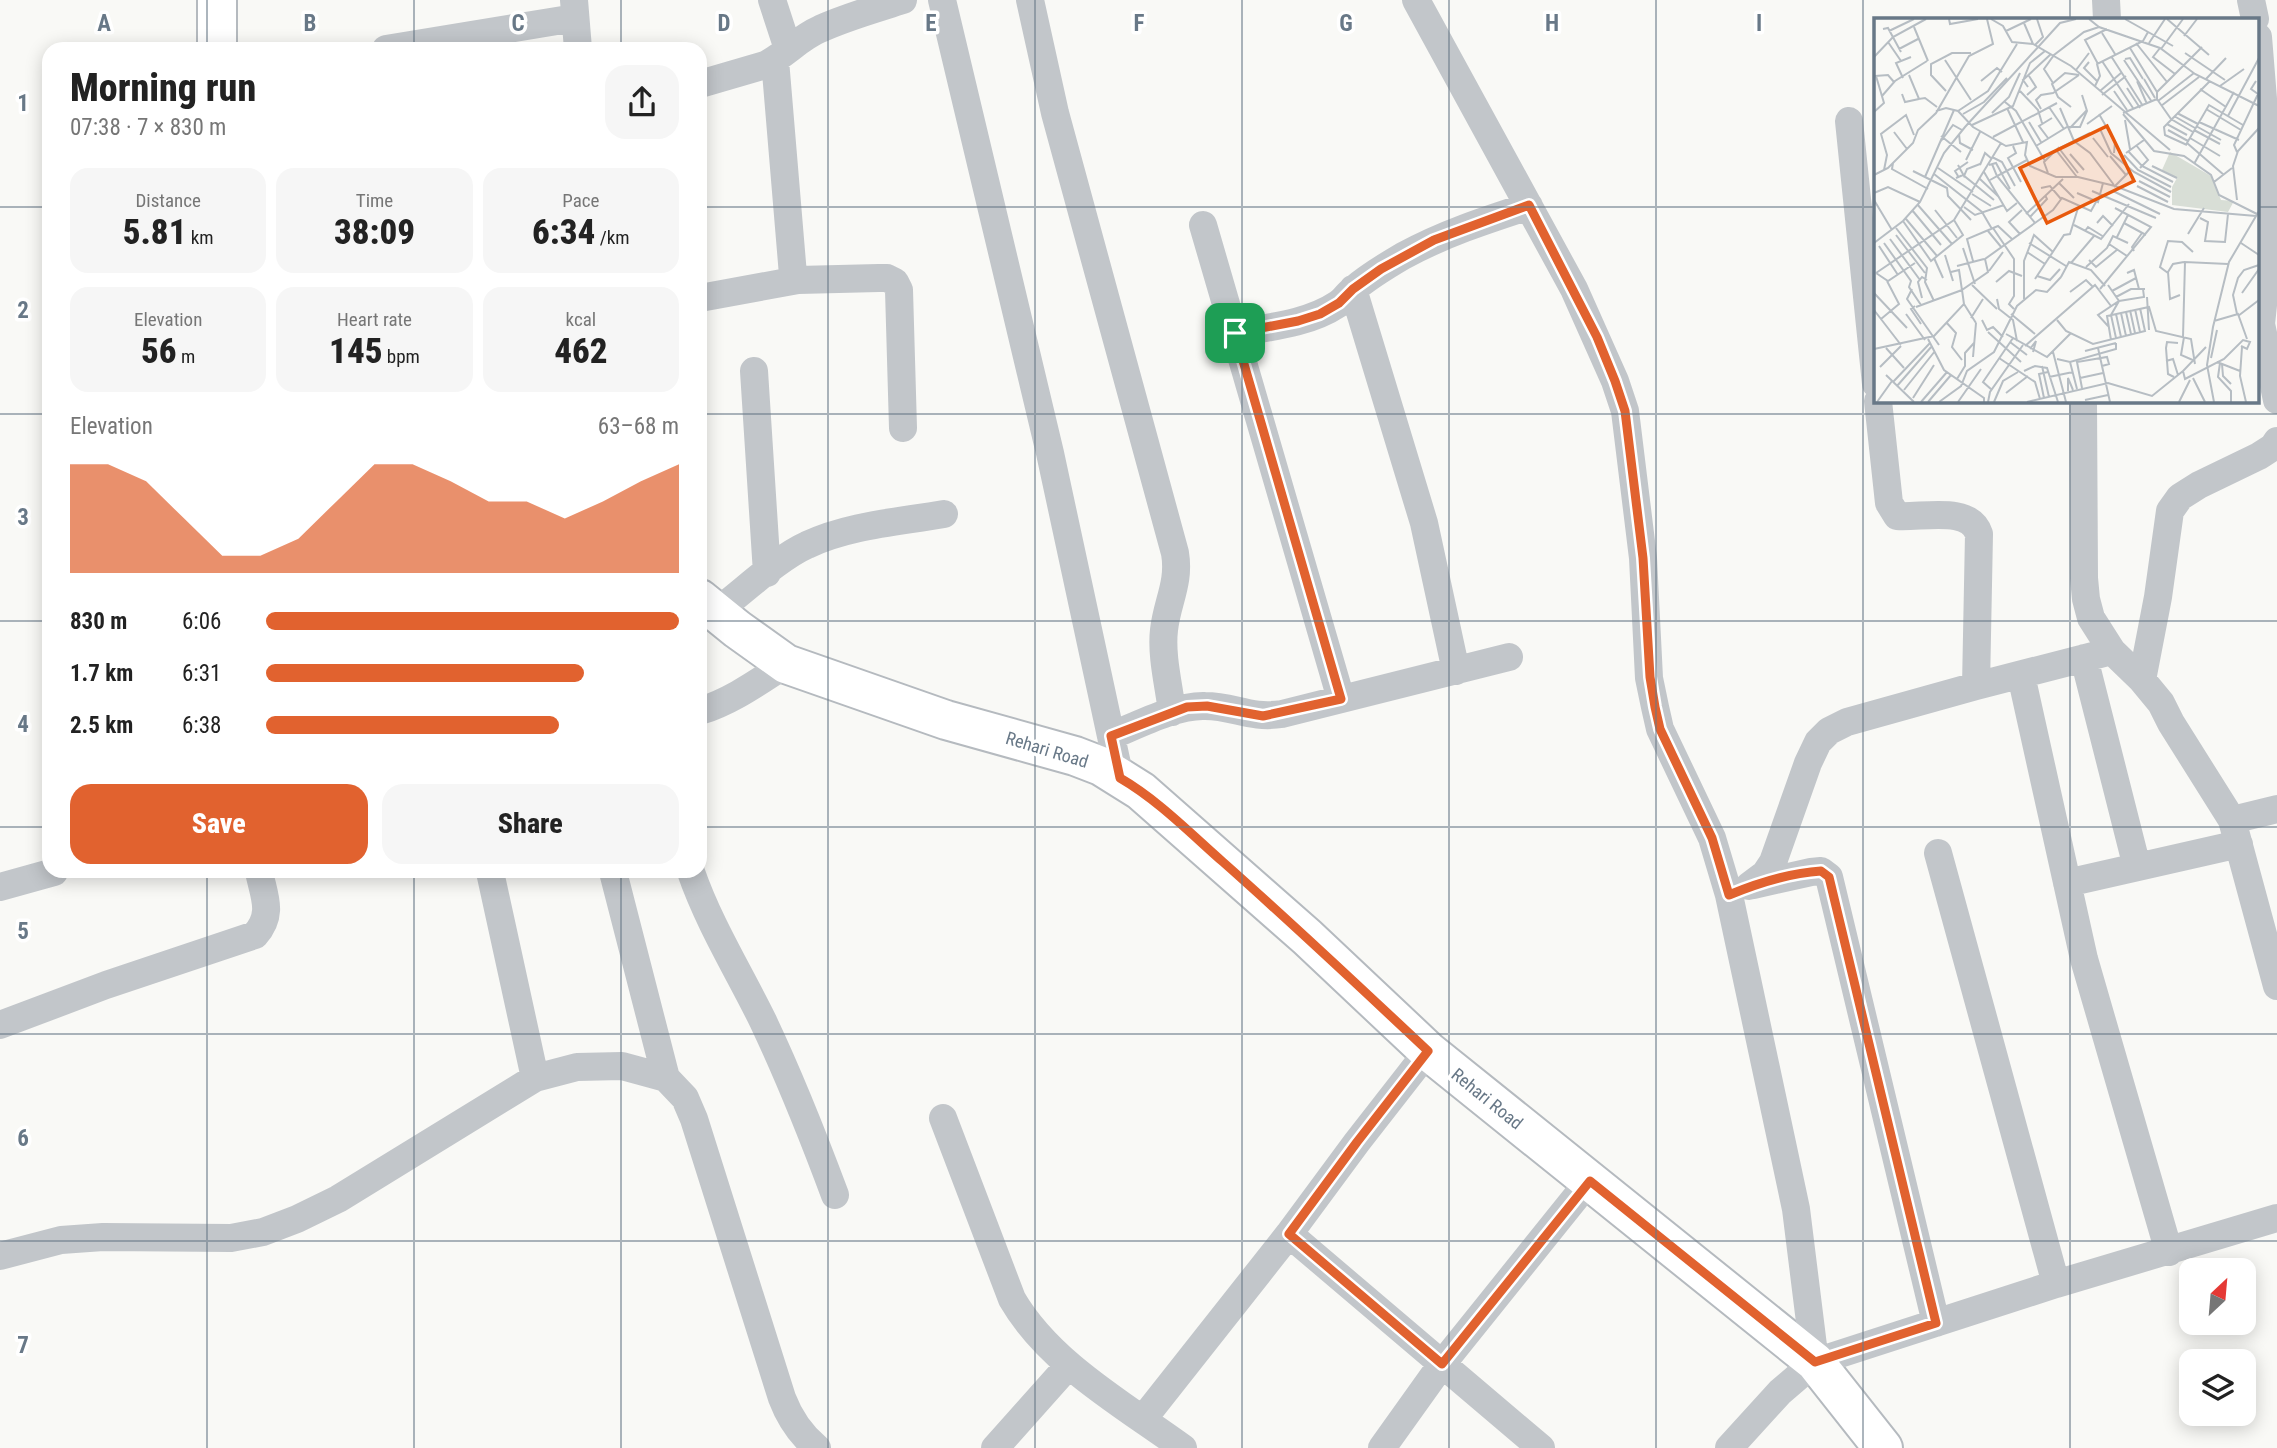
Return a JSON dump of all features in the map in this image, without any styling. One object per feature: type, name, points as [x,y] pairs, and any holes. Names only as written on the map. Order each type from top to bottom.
[{"type":"main road","points":[[217,0],[217,42]]},
{"type":"main road","name":"Rehari Road","points":[[708,606],[786,664],[946,720],[1075,756],[1101,766],[1141,790],[1297,928],[1428,1051],[1815,1362],[1884,1448]]},
{"type":"street","points":[[772,0],[781,54],[791,262],[793,275],[798,279]]},
{"type":"street","points":[[707,82],[746,71],[781,54],[821,29],[903,0]]},
{"type":"street","points":[[942,0],[1050,453],[1120,778]]},
{"type":"street","points":[[1030,0],[1055,113],[1175,554],[1177,578],[1167,611],[1163,641],[1172,712]]},
{"type":"street","points":[[1416,0],[1529,205],[1597,337],[1625,411],[1643,558],[1650,677],[1655,707],[1660,729],[1712,838],[1741,890],[1796,1209],[1815,1362]]},
{"type":"street","points":[[2106,0],[2107,18]]},
{"type":"street","points":[[2251,0],[2255,18]]},
{"type":"street","points":[[419,42],[575,9],[577,42]]},
{"type":"street","points":[[2265,52],[2270,306],[2261,324],[2277,400]]},
{"type":"street","points":[[1849,121],[1874,365]]},
{"type":"street","points":[[1235,333],[1320,314],[1339,303],[1381,269],[1434,240],[1529,205]]},
{"type":"street","points":[[1203,225],[1341,699]]},
{"type":"street","points":[[707,297],[798,279],[879,278],[895,282],[898,290],[903,428]]},
{"type":"street","points":[[1353,289],[1424,523],[1456,671]]},
{"type":"street","points":[[754,372],[767,573]]},
{"type":"street","points":[[1878,402],[1892,511],[1898,516],[1957,515],[1976,525],[1979,534],[1976,686]]},
{"type":"street","points":[[2083,402],[2086,598],[2091,618],[2112,651],[2143,680],[2161,703],[2236,832],[2277,986]]},
{"type":"street","points":[[2143,680],[2170,511],[2180,497],[2259,456],[2277,441]]},
{"type":"street","points":[[708,606],[767,573],[806,545],[835,534],[944,514]]},
{"type":"street","points":[[1741,890],[1765,874],[1773,862],[1808,762],[1818,742],[1829,731],[1847,722],[2112,651]]},
{"type":"street","points":[[1111,736],[1187,707],[1207,706],[1263,716],[1509,657]]},
{"type":"street","points":[[2084,658],[2137,867]]},
{"type":"street","points":[[707,708],[742,693],[786,664]]},
{"type":"street","points":[[2021,675],[2084,959],[2169,1252]]},
{"type":"street","points":[[2067,883],[2137,867],[2236,832],[2277,809]]},
{"type":"street","points":[[1938,853],[2056,1284]]},
{"type":"street","points":[[1741,890],[1811,872],[1821,871],[1829,877],[1936,1323]]},
{"type":"street","points":[[0,887],[42,875]]},
{"type":"street","points":[[0,1025],[255,934],[267,918],[260,878]]},
{"type":"street","points":[[491,878],[535,1078]]},
{"type":"street","points":[[614,878],[666,1079]]},
{"type":"street","points":[[693,878],[709,917],[764,1024],[810,1127],[835,1195]]},
{"type":"street","points":[[1143,1419],[1289,1234],[1428,1051]]},
{"type":"street","points":[[0,1256],[61,1240],[103,1237],[231,1238],[263,1232],[297,1220],[338,1199],[535,1078],[576,1067],[622,1066],[666,1079],[685,1098],[694,1119],[773,1375],[788,1413],[805,1444]]},
{"type":"street","points":[[943,1118],[1013,1299],[1024,1320],[1069,1365],[1183,1448]]},
{"type":"street","points":[[1382,1448],[1442,1364],[1590,1181]]},
{"type":"street","points":[[1731,1448],[1780,1392],[1815,1362],[2056,1284],[2277,1218]]},
{"type":"street","points":[[1289,1234],[1541,1448]]},
{"type":"street","points":[[995,1448],[1069,1365]]},
{"type":"route","points":[[1529,205],[1597,337],[1625,411],[1643,558],[1650,677],[1660,729],[1712,838],[1729,895],[1753,885],[1811,872],[1821,871],[1829,877],[1936,1323],[1815,1362],[1590,1181],[1442,1364],[1289,1234],[1428,1051],[1252,888],[1141,790],[1120,778],[1111,736],[1187,707],[1207,706],[1263,716],[1341,699],[1235,333],[1320,314],[1339,303],[1381,269],[1434,240],[1529,205]]}]
